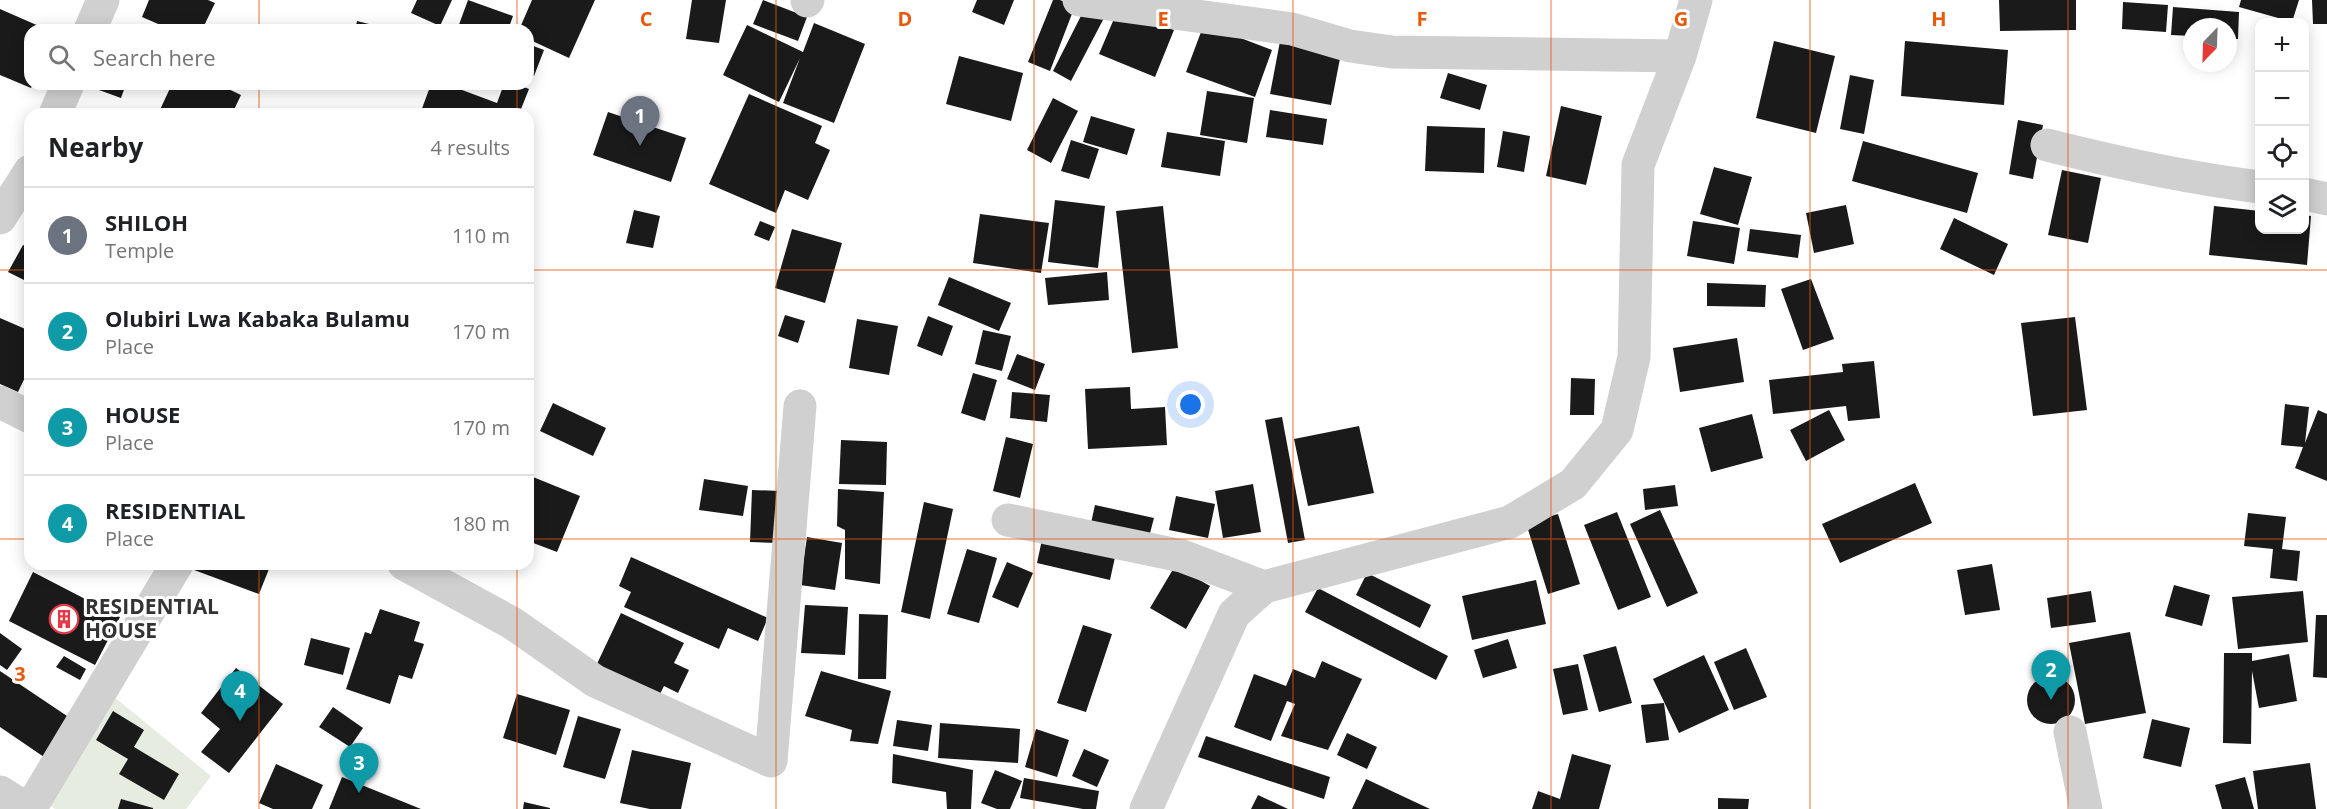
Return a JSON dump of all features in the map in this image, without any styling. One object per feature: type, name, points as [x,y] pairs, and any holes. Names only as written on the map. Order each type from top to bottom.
[{"type":"street","points":[[93,24],[103,0]]},
{"type":"street","points":[[1079,0],[1292,29],[1350,45],[1392,52],[1680,56]]},
{"type":"street","points":[[1146,809],[1234,614],[1264,587],[1510,522],[1573,484],[1617,430],[1634,357],[1638,165],[1680,56],[1696,0]]},
{"type":"street","points":[[58,108],[65,90]]},
{"type":"street","points":[[2047,144],[2113,162],[2194,179],[2255,186]]},
{"type":"street","points":[[0,218],[24,180]]},
{"type":"street","points":[[2309,195],[2327,199]]},
{"type":"street","points":[[0,402],[24,414]]},
{"type":"street","points":[[415,570],[512,622],[595,681],[771,761],[800,406]]},
{"type":"street","points":[[1008,520],[1182,556],[1264,587]]},
{"type":"street","points":[[0,792],[28,809],[173,570]]},
{"type":"street","points":[[2070,732],[2086,809]]},
{"type":"shaded area","points":[[114,697],[211,776],[186,809],[55,809],[45,802]]},
{"type":"building","points":[[149,0],[208,0],[215,3],[205,24],[158,24],[142,17]]},
{"type":"building","points":[[417,0],[452,0],[441,24],[436,24],[411,13]]},
{"type":"building","points":[[468,0],[513,16],[510,24],[459,24]]},
{"type":"building","points":[[532,0],[595,0],[569,58],[534,42],[534,24],[522,24]]},
{"type":"building","points":[[692,0],[726,0],[719,43],[686,39]]},
{"type":"building","points":[[763,0],[807,17],[798,41],[753,24]]},
{"type":"building","points":[[977,0],[1014,0],[1004,25],[972,12]]},
{"type":"building","points":[[1053,0],[1060,0],[1075,6],[1050,71],[1028,62]]},
{"type":"building","points":[[1999,0],[2076,0],[2076,30],[2000,31]]},
{"type":"building","points":[[2241,0],[2299,0],[2293,18],[2278,18],[2239,7]]},
{"type":"building","points":[[2312,0],[2327,0],[2327,24],[2313,24]]},
{"type":"building","points":[[2123,2],[2168,5],[2166,32],[2122,29]]},
{"type":"building","points":[[1119,7],[1174,30],[1155,77],[1099,54]]},
{"type":"building","points":[[2173,7],[2239,12],[2238,39],[2237,18],[2183,18],[2183,36],[2171,35]]},
{"type":"building","points":[[1085,8],[1104,18],[1071,81],[1053,71]]},
{"type":"building","points":[[0,9],[34,24],[24,24],[24,85],[0,75]]},
{"type":"building","points":[[814,23],[865,44],[834,123],[783,103],[800,58],[779,102],[723,75],[747,25],[803,52]]},
{"type":"building","points":[[1204,24],[1272,50],[1255,97],[1186,72]]},
{"type":"building","points":[[1281,36],[1342,48],[1331,105],[1270,94]]},
{"type":"building","points":[[1774,41],[1835,56],[1816,133],[1756,118]]},
{"type":"building","points":[[1905,41],[2008,50],[2004,105],[1901,96]]},
{"type":"building","points":[[534,46],[544,50],[534,76]]},
{"type":"building","points":[[959,56],[1023,73],[1011,121],[946,104]]},
{"type":"building","points":[[1448,73],[1487,85],[1480,110],[1440,98]]},
{"type":"building","points":[[1850,75],[1874,80],[1864,134],[1840,129]]},
{"type":"building","points":[[99,90],[124,90],[121,98]]},
{"type":"building","points":[[169,90],[231,90],[241,95],[235,108],[161,108]]},
{"type":"building","points":[[429,90],[462,90],[497,103],[502,90],[529,90],[521,108],[422,108]]},
{"type":"building","points":[[1207,91],[1254,98],[1247,143],[1200,135]]},
{"type":"building","points":[[749,94],[822,126],[815,143],[830,150],[808,200],[785,190],[776,213],[709,184]]},
{"type":"building","points":[[1053,98],[1078,111],[1051,163],[1027,150]]},
{"type":"building","points":[[1561,106],[1602,116],[1586,185],[1546,176]]},
{"type":"building","points":[[1270,110],[1327,119],[1323,145],[1266,137]]},
{"type":"building","points":[[608,112],[686,138],[671,182],[593,155]]},
{"type":"building","points":[[1091,116],[1135,129],[1127,155],[1083,142]]},
{"type":"building","points":[[2018,120],[2043,125],[2033,179],[2009,174]]},
{"type":"building","points":[[1427,126],[1485,128],[1484,173],[1425,171]]},
{"type":"building","points":[[1503,131],[1530,136],[1524,172],[1497,167]]},
{"type":"building","points":[[1167,132],[1225,141],[1220,176],[1161,167]]},
{"type":"building","points":[[1071,140],[1099,149],[1089,179],[1061,171]]},
{"type":"building","points":[[1863,141],[1978,173],[1967,213],[1852,181]]},
{"type":"building","points":[[1714,167],[1752,177],[1738,225],[1700,214]]},
{"type":"building","points":[[2062,170],[2101,178],[2088,243],[2048,235]]},
{"type":"building","points":[[1055,200],[1105,206],[1098,268],[1048,262]]},
{"type":"building","points":[[1846,205],[1854,244],[1814,253],[1806,213]]},
{"type":"building","points":[[1163,206],[1178,348],[1132,353],[1116,211]]},
{"type":"building","points":[[2214,206],[2255,210],[2255,234],[2309,234],[2309,216],[2311,216],[2307,265],[2209,255]]},
{"type":"building","points":[[634,210],[660,216],[653,248],[626,243]]},
{"type":"building","points":[[980,214],[1049,223],[1041,273],[973,263]]},
{"type":"building","points":[[1954,218],[2008,244],[1994,275],[1940,249]]},
{"type":"building","points":[[760,221],[775,227],[769,241],[754,235]]},
{"type":"building","points":[[1693,221],[1740,228],[1734,264],[1687,256]]},
{"type":"building","points":[[792,229],[842,243],[825,303],[775,288]]},
{"type":"building","points":[[1750,229],[1801,235],[1798,258],[1747,251]]},
{"type":"building","points":[[23,245],[24,245],[24,280],[8,272]]},
{"type":"building","points":[[1107,272],[1109,300],[1048,305],[1045,278]]},
{"type":"building","points":[[949,277],[1011,303],[999,331],[938,305]]},
{"type":"building","points":[[1811,279],[1834,339],[1803,350],[1781,289]]},
{"type":"building","points":[[1707,283],[1766,285],[1765,307],[1707,306]]},
{"type":"building","points":[[785,315],[805,321],[798,343],[778,336]]},
{"type":"building","points":[[928,316],[953,326],[942,356],[917,346]]},
{"type":"building","points":[[2075,317],[2087,410],[2033,416],[2021,323]]},
{"type":"building","points":[[0,318],[24,328],[24,380],[18,392],[0,384]]},
{"type":"building","points":[[857,319],[898,326],[889,375],[849,368]]},
{"type":"building","points":[[983,330],[1011,336],[1002,371],[975,364]]},
{"type":"building","points":[[1737,338],[1744,382],[1680,392],[1673,348]]},
{"type":"building","points":[[1017,354],[1045,364],[1035,390],[1007,379]]},
{"type":"building","points":[[1874,361],[1880,418],[1848,421],[1846,406],[1773,414],[1769,380],[1843,372],[1842,364]]},
{"type":"building","points":[[973,373],[997,380],[985,421],[961,413]]},
{"type":"building","points":[[1571,378],[1595,379],[1594,415],[1570,415]]},
{"type":"building","points":[[1130,387],[1131,409],[1165,407],[1167,445],[1088,449],[1085,389]]},
{"type":"building","points":[[1012,392],[1050,395],[1047,422],[1010,418]]},
{"type":"building","points":[[553,403],[606,428],[593,456],[540,431]]},
{"type":"building","points":[[2285,404],[2309,407],[2305,443],[2318,410],[2327,414],[2327,481],[2295,468],[2303,447],[2281,445]]},
{"type":"building","points":[[1829,410],[1845,440],[1806,461],[1790,430]]},
{"type":"building","points":[[1752,414],[1763,458],[1711,472],[1699,428]]},
{"type":"building","points":[[1282,417],[1305,540],[1288,543],[1265,420]]},
{"type":"building","points":[[1359,426],[1374,493],[1308,506],[1294,439]]},
{"type":"building","points":[[1006,437],[1033,444],[1020,498],[993,491]]},
{"type":"building","points":[[841,440],[887,442],[886,485],[839,484]]},
{"type":"building","points":[[534,477],[580,496],[557,552],[534,543]]},
{"type":"building","points":[[704,479],[748,486],[743,516],[699,510]]},
{"type":"building","points":[[1915,483],[1932,523],[1840,563],[1822,524]]},
{"type":"building","points":[[1253,484],[1261,532],[1223,538],[1215,491]]},
{"type":"building","points":[[1675,485],[1678,506],[1645,510],[1643,489]]},
{"type":"building","points":[[838,489],[884,492],[880,584],[845,579],[845,530],[837,526]]},
{"type":"building","points":[[752,490],[781,491],[778,543],[750,542]]},
{"type":"building","points":[[1176,496],[1215,504],[1208,538],[1169,530]]},
{"type":"building","points":[[924,502],[953,509],[930,619],[901,612]]},
{"type":"building","points":[[1095,505],[1154,518],[1149,537],[1091,523]]},
{"type":"building","points":[[1660,510],[1698,593],[1667,607],[1630,524]]},
{"type":"building","points":[[1617,512],[1651,597],[1618,610],[1584,525]]},
{"type":"building","points":[[2248,513],[2286,517],[2282,549],[2300,551],[2297,581],[2270,578],[2273,549],[2244,546]]},
{"type":"building","points":[[1558,514],[1580,584],[1548,594],[1526,523]]},
{"type":"building","points":[[1044,530],[1117,548],[1110,580],[1037,563]]},
{"type":"building","points":[[807,537],[842,543],[835,590],[800,585]]},
{"type":"building","points":[[967,549],[997,558],[979,623],[947,614]]},
{"type":"building","points":[[631,557],[768,618],[758,641],[728,628],[719,649],[624,607],[631,592],[619,586]]},
{"type":"building","points":[[1007,562],[1033,573],[1018,608],[992,597]]},
{"type":"building","points":[[1992,564],[2000,610],[1965,615],[1957,570]]},
{"type":"building","points":[[1175,566],[1210,586],[1186,629],[1150,608]]},
{"type":"building","points":[[194,570],[269,570],[259,594]]},
{"type":"building","name":"RESIDENTIAL HOUSE","points":[[33,572],[120,617],[95,665],[9,621]]},
{"type":"building","points":[[1367,573],[1431,605],[1420,628],[1356,595]]},
{"type":"building","points":[[1536,580],[1546,624],[1472,640],[1462,596]]},
{"type":"building","points":[[2174,585],[2210,595],[2202,626],[2165,616]]},
{"type":"building","points":[[1318,588],[1448,656],[1436,680],[1305,612]]},
{"type":"building","points":[[2091,591],[2096,622],[2051,628],[2047,598]]},
{"type":"building","points":[[2303,591],[2308,642],[2238,649],[2232,597]]},
{"type":"building","points":[[805,605],[848,607],[845,655],[801,653]]},
{"type":"building","points":[[380,609],[420,622],[414,641],[424,644],[412,679],[399,675],[390,704],[346,689],[365,632],[371,634]]},
{"type":"building","points":[[621,613],[684,643],[674,663],[689,670],[678,693],[664,686],[658,698],[595,668]]},
{"type":"building","points":[[859,614],[888,615],[886,679],[858,679]]},
{"type":"building","points":[[2316,615],[2327,615],[2327,678],[2313,677]]},
{"type":"building","points":[[1083,625],[1112,634],[1086,712],[1057,703]]},
{"type":"building","points":[[2130,632],[2146,713],[2085,724],[2069,643]]},
{"type":"building","points":[[0,633],[22,649],[7,670],[0,665]]},
{"type":"building","points":[[311,638],[350,648],[343,675],[304,665]]},
{"type":"building","points":[[1508,639],[1517,668],[1483,678],[1474,650]]},
{"type":"building","points":[[1616,646],[1632,703],[1599,712],[1583,655]]},
{"type":"building","points":[[1746,648],[1767,697],[1734,710],[1714,662]]},
{"type":"building","points":[[2224,653],[2252,653],[2252,661],[2289,654],[2297,701],[2259,708],[2252,671],[2251,744],[2223,743]]},
{"type":"building","points":[[1704,655],[1729,710],[1679,733],[1653,679]]},
{"type":"building","points":[[64,656],[86,669],[80,680],[56,667]]},
{"type":"building","points":[[1322,661],[1362,679],[1328,750],[1281,736],[1295,704],[1287,701],[1271,741],[1234,727],[1254,674],[1286,686],[1293,669],[1315,678]]},
{"type":"building","points":[[1578,664],[1588,710],[1563,715],[1553,669]]},
{"type":"building","points":[[236,668],[283,704],[229,773],[201,752],[220,729],[201,713]]},
{"type":"building","points":[[0,671],[70,718],[44,757],[0,727]]},
{"type":"building","points":[[821,671],[891,691],[878,744],[850,741],[852,730],[805,716]]},
{"type":"building","points":[[2046,676],[2056,676],[2071,686],[2075,700],[2074,709],[2065,720],[2056,724],[2046,724],[2031,714],[2027,705],[2027,695],[2037,680]]},
{"type":"building","points":[[517,694],[570,710],[556,755],[503,738]]},
{"type":"building","points":[[1664,703],[1669,740],[1646,743],[1641,705]]},
{"type":"building","points":[[333,707],[363,728],[350,747],[319,727]]},
{"type":"building","points":[[113,711],[144,730],[134,747],[179,774],[164,800],[119,774],[128,759],[96,740]]},
{"type":"building","points":[[578,716],[621,729],[605,779],[563,767]]},
{"type":"building","points":[[2152,719],[2190,728],[2181,767],[2143,758]]},
{"type":"building","points":[[897,720],[932,725],[928,751],[893,746]]},
{"type":"building","points":[[940,723],[1020,729],[1018,763],[938,758]]},
{"type":"building","points":[[1036,729],[1069,740],[1057,777],[1025,767]]},
{"type":"building","points":[[1347,733],[1377,747],[1367,769],[1337,755]]},
{"type":"building","points":[[1206,736],[1330,777],[1324,799],[1198,757]]},
{"type":"building","points":[[1084,749],[1109,760],[1097,787],[1072,776]]},
{"type":"building","points":[[632,750],[691,763],[681,809],[650,809],[620,803]]},
{"type":"building","points":[[893,754],[973,770],[971,809],[947,809],[946,792],[892,783]]},
{"type":"building","points":[[1572,754],[1611,765],[1599,809],[1532,809],[1538,791],[1560,799]]},
{"type":"building","points":[[2310,763],[2316,809],[2258,809],[2253,771]]},
{"type":"building","points":[[276,764],[323,785],[312,809],[273,809],[259,803]]},
{"type":"building","points":[[995,770],[1022,781],[1010,809],[997,809],[981,803]]},
{"type":"building","points":[[342,777],[421,809],[329,809]]},
{"type":"building","points":[[2245,777],[2254,809],[2222,809],[2215,785]]},
{"type":"building","points":[[1024,778],[1099,791],[1096,809],[1083,809],[1020,798]]},
{"type":"building","points":[[1366,779],[1430,809],[1352,809]]},
{"type":"building","points":[[1258,795],[1288,809],[1251,809]]},
{"type":"building","points":[[1718,798],[1749,799],[1748,809],[1718,809]]},
{"type":"building","points":[[121,799],[153,808],[153,809],[118,809]]},
{"type":"building","points":[[524,802],[550,808],[550,809],[523,809]]},
{"type":"place","name":"SHILOH","points":[[640,146]]},
{"type":"place","name":"RESIDENTIAL HOUSE","points":[[64,619]]},
{"type":"place","name":"Olubiri Lwa Kabaka Bulamu","points":[[2051,700]]},
{"type":"place","name":"RESIDENTIAL","points":[[240,721]]},
{"type":"place","name":"HOUSE","points":[[359,793]]}]
